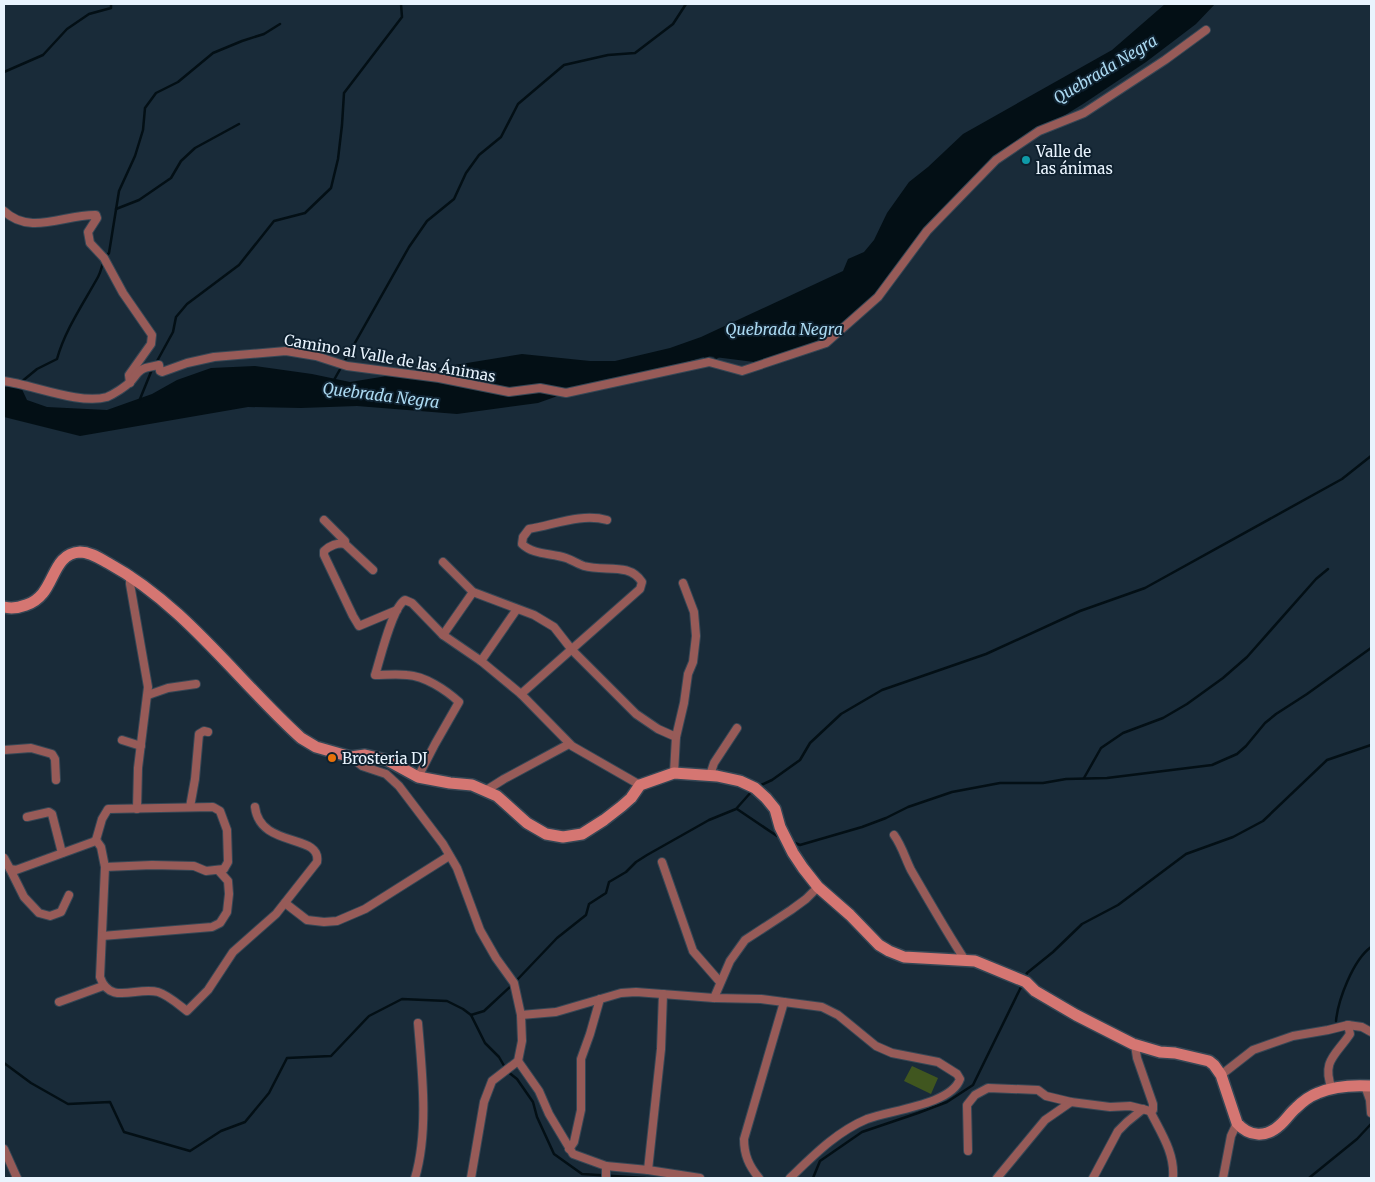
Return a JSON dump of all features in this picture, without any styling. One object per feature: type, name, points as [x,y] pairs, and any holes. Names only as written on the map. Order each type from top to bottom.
[{"type":"main road","points":[[4,607],[23,606],[37,600],[46,591],[54,572],[62,560],[71,554],[87,553],[130,575],[181,616],[301,738],[316,747],[351,757],[365,755],[387,760],[418,777],[472,785],[497,796],[527,822],[546,834],[563,837],[582,834],[604,820],[631,798],[640,785],[674,773],[710,775],[740,781],[756,788],[775,809],[780,827],[793,853],[818,887],[850,915],[879,945],[904,957],[975,961],[1026,982],[1035,991],[1076,1016],[1135,1045],[1160,1052],[1209,1061],[1221,1075],[1236,1123],[1242,1129],[1254,1135],[1271,1131],[1280,1126],[1295,1108],[1318,1093],[1352,1086],[1368,1086]]},
{"type":"street","name":"Camino al Valle de las Ánimas","points":[[4,381],[19,383],[67,396],[95,399],[109,396],[130,383],[140,370],[154,366],[159,365],[162,372],[187,363],[214,357],[286,352],[316,356],[347,366],[439,378],[509,392],[540,388],[566,393],[709,362],[742,371],[826,343],[878,297],[927,231],[996,160],[1039,131],[1084,113],[1165,60],[1206,30]]},
{"type":"street","points":[[4,211],[10,218],[39,224],[85,215],[96,215],[97,218],[88,232],[90,243],[104,258],[123,294],[152,335],[151,344],[129,375],[130,383]]},
{"type":"street","points":[[521,694],[640,589],[642,582],[637,575],[629,570],[584,566],[566,558],[527,549],[522,544],[523,537],[529,529],[584,517],[596,517],[607,520]]},
{"type":"street","points":[[324,520],[345,541],[345,544],[373,570]]},
{"type":"street","points":[[345,544],[342,543],[327,548],[324,551],[324,555],[353,616],[360,626],[397,610]]},
{"type":"street","points":[[443,562],[473,592],[544,620],[554,627],[572,650],[636,714],[676,737]]},
{"type":"street","points":[[130,575],[148,694],[137,780],[137,809]]},
{"type":"street","points":[[674,773],[676,737],[688,674],[694,656],[696,636],[694,612],[682,583]]},
{"type":"street","points":[[443,635],[473,592]]},
{"type":"street","points":[[418,777],[459,702],[451,694],[424,680],[408,675],[375,675],[392,621],[403,601],[408,601],[443,635],[481,661],[521,694],[569,744],[640,785]]},
{"type":"street","points":[[481,661],[517,609]]},
{"type":"street","points":[[148,694],[168,688],[196,684]]},
{"type":"street","points":[[710,775],[714,763],[737,728]]},
{"type":"street","points":[[190,807],[195,779],[199,734],[204,731],[208,732]]},
{"type":"street","points":[[122,740],[141,746]]},
{"type":"street","points":[[485,792],[504,779],[569,744]]},
{"type":"street","points":[[4,750],[31,748],[52,754],[55,759],[56,780]]},
{"type":"street","points":[[351,757],[362,766],[386,774],[399,786],[443,844],[457,868],[480,930],[496,958],[514,982],[521,1015],[522,1041],[518,1061],[492,1081],[484,1102],[471,1178]]},
{"type":"street","points":[[96,840],[101,847],[104,868],[100,977],[103,986],[112,992],[120,994],[158,992],[187,1011],[208,990],[233,952],[276,914],[317,862],[315,850],[273,834],[265,828],[257,816],[255,806]]},
{"type":"street","points":[[96,840],[102,820],[108,809],[213,807],[220,810],[223,816],[227,830],[228,862],[226,867],[219,870],[206,871],[194,866],[152,865],[104,868]]},
{"type":"street","points":[[27,816],[49,812],[52,814],[62,852]]},
{"type":"street","points":[[894,835],[903,848],[910,866],[933,909],[966,960]]},
{"type":"street","points":[[10,869],[16,870],[96,840]]},
{"type":"street","points":[[285,904],[307,920],[337,921],[365,909],[449,856]]},
{"type":"street","points":[[4,858],[24,897],[39,912],[50,916],[61,912],[69,895]]},
{"type":"street","points":[[662,862],[693,951],[720,982]]},
{"type":"street","points":[[102,936],[212,927],[220,923],[227,912],[229,894],[228,881],[219,870]]},
{"type":"street","points":[[714,998],[735,952],[745,940],[791,910],[818,887]]},
{"type":"street","points":[[59,1002],[103,986]]},
{"type":"street","points":[[521,1015],[556,1012],[621,993],[636,992],[714,998],[761,999],[822,1007],[838,1015],[876,1046],[892,1053],[938,1062],[957,1074],[960,1079],[958,1086],[947,1094],[929,1102],[869,1118],[851,1126],[817,1152],[790,1178]]},
{"type":"street","points":[[648,1170],[661,1049],[664,994]]},
{"type":"street","points":[[569,1149],[574,1142],[581,1110],[581,1060],[600,999]]},
{"type":"street","points":[[759,1178],[751,1169],[744,1150],[744,1138],[784,1002]]},
{"type":"street","points":[[415,1178],[423,1121],[423,1079],[418,1023]]},
{"type":"street","points":[[1332,1089],[1328,1081],[1330,1060],[1334,1052],[1343,1045],[1350,1034],[1348,1025]]},
{"type":"street","points":[[1221,1075],[1253,1050],[1293,1036],[1348,1025],[1362,1027],[1371,1032]]},
{"type":"street","points":[[1093,1178],[1118,1131],[1126,1122],[1146,1110],[1154,1108],[1137,1058],[1135,1045]]},
{"type":"street","points":[[518,1061],[539,1091],[573,1154],[606,1166],[700,1178]]},
{"type":"street","points":[[1368,1086],[1371,1113]]},
{"type":"street","points":[[968,1151],[967,1105],[975,1095],[988,1088],[1038,1090],[1046,1096],[1071,1102],[1110,1107],[1130,1106],[1146,1110],[1172,1156],[1174,1165],[1173,1178]]},
{"type":"street","points":[[1001,1177],[1045,1120],[1071,1102]]},
{"type":"street","points":[[1223,1178],[1231,1136],[1236,1123]]},
{"type":"street","points":[[4,1149],[17,1178]]},
{"type":"street","points":[[606,1166],[606,1178]]},
{"type":"green space","points":[[912,1066],[938,1078],[931,1094],[904,1081]]},
{"type":"water","name":"Quebrada Negra","points":[[1165,4],[1215,4],[1196,24],[1146,62],[996,160],[927,231],[878,297],[831,333],[794,354],[754,362],[707,356],[619,382],[566,393],[538,403],[457,414],[357,406],[248,407],[80,436],[4,417],[4,387],[19,383],[27,400],[47,407],[107,410],[152,394],[177,380],[211,368],[255,366],[312,374],[350,382],[522,354],[590,361],[615,361],[670,348],[701,337],[843,271],[848,259],[864,252],[874,240],[887,213],[909,182],[963,134],[1112,50]]},
{"type":"waterway","points":[[4,72],[43,55],[67,29],[89,14],[111,8],[111,4]]},
{"type":"waterway","points":[[156,363],[173,332],[176,317],[187,304],[239,265],[274,221],[305,213],[331,188],[338,159],[344,93],[402,17],[401,4]]},
{"type":"waterway","points":[[334,380],[409,247],[427,221],[454,199],[466,173],[479,155],[501,137],[518,104],[564,65],[608,55],[635,53],[673,24],[686,4]]},
{"type":"waterway","points":[[20,383],[37,369],[57,359],[70,327],[109,253],[119,191],[135,156],[143,130],[145,108],[156,93],[178,82],[213,53],[264,34],[280,24]]},
{"type":"waterway","points":[[116,209],[139,200],[171,178],[181,161],[195,148],[239,124]]},
{"type":"waterway","name":"Quebrada Negra","points":[[705,357],[707,356],[709,362],[719,356]]},
{"type":"waterway","points":[[140,399],[153,367]]},
{"type":"waterway","points":[[759,786],[772,780],[800,760],[810,743],[841,714],[882,690],[986,654],[1080,611],[1145,588],[1342,479],[1371,456]]},
{"type":"waterway","points":[[1084,778],[1101,748],[1123,733],[1163,718],[1187,704],[1223,678],[1247,657],[1316,579],[1328,569]]},
{"type":"waterway","points":[[795,843],[800,845],[862,827],[908,807],[952,792],[1000,783],[1043,783],[1066,779],[1107,778],[1212,765],[1237,754],[1265,723],[1276,714],[1371,648]]},
{"type":"waterway","points":[[1025,978],[1027,973],[1053,952],[1082,924],[1118,905],[1186,854],[1233,837],[1263,821],[1327,760],[1371,745]]},
{"type":"waterway","points":[[516,981],[557,938],[586,915],[589,904],[606,893],[609,882],[626,872],[647,855],[709,820],[736,809],[752,791]]},
{"type":"waterway","points":[[737,809],[777,836]]},
{"type":"waterway","points":[[1336,1021],[1337,1012],[1348,981],[1358,961],[1371,947]]},
{"type":"waterway","points":[[813,1178],[820,1161],[862,1132],[947,1102],[973,1085],[1023,983]]},
{"type":"waterway","points":[[471,1015],[484,1011],[512,985]]},
{"type":"waterway","points":[[4,1063],[31,1083],[68,1104],[110,1102],[124,1132],[190,1151],[221,1131],[245,1122],[269,1093],[287,1058],[331,1056],[369,1016],[402,999],[447,1001],[471,1015],[485,1043],[499,1057],[507,1071],[517,1079],[533,1102],[537,1117],[554,1154],[582,1174],[645,1178]]},
{"type":"waterway","points":[[1309,1178],[1357,1139],[1371,1124]]},
{"type":"place","name":"Valle de las ánimas","points":[[1026,160]]},
{"type":"place","name":"Brosteria DJ","points":[[332,758]]}]
